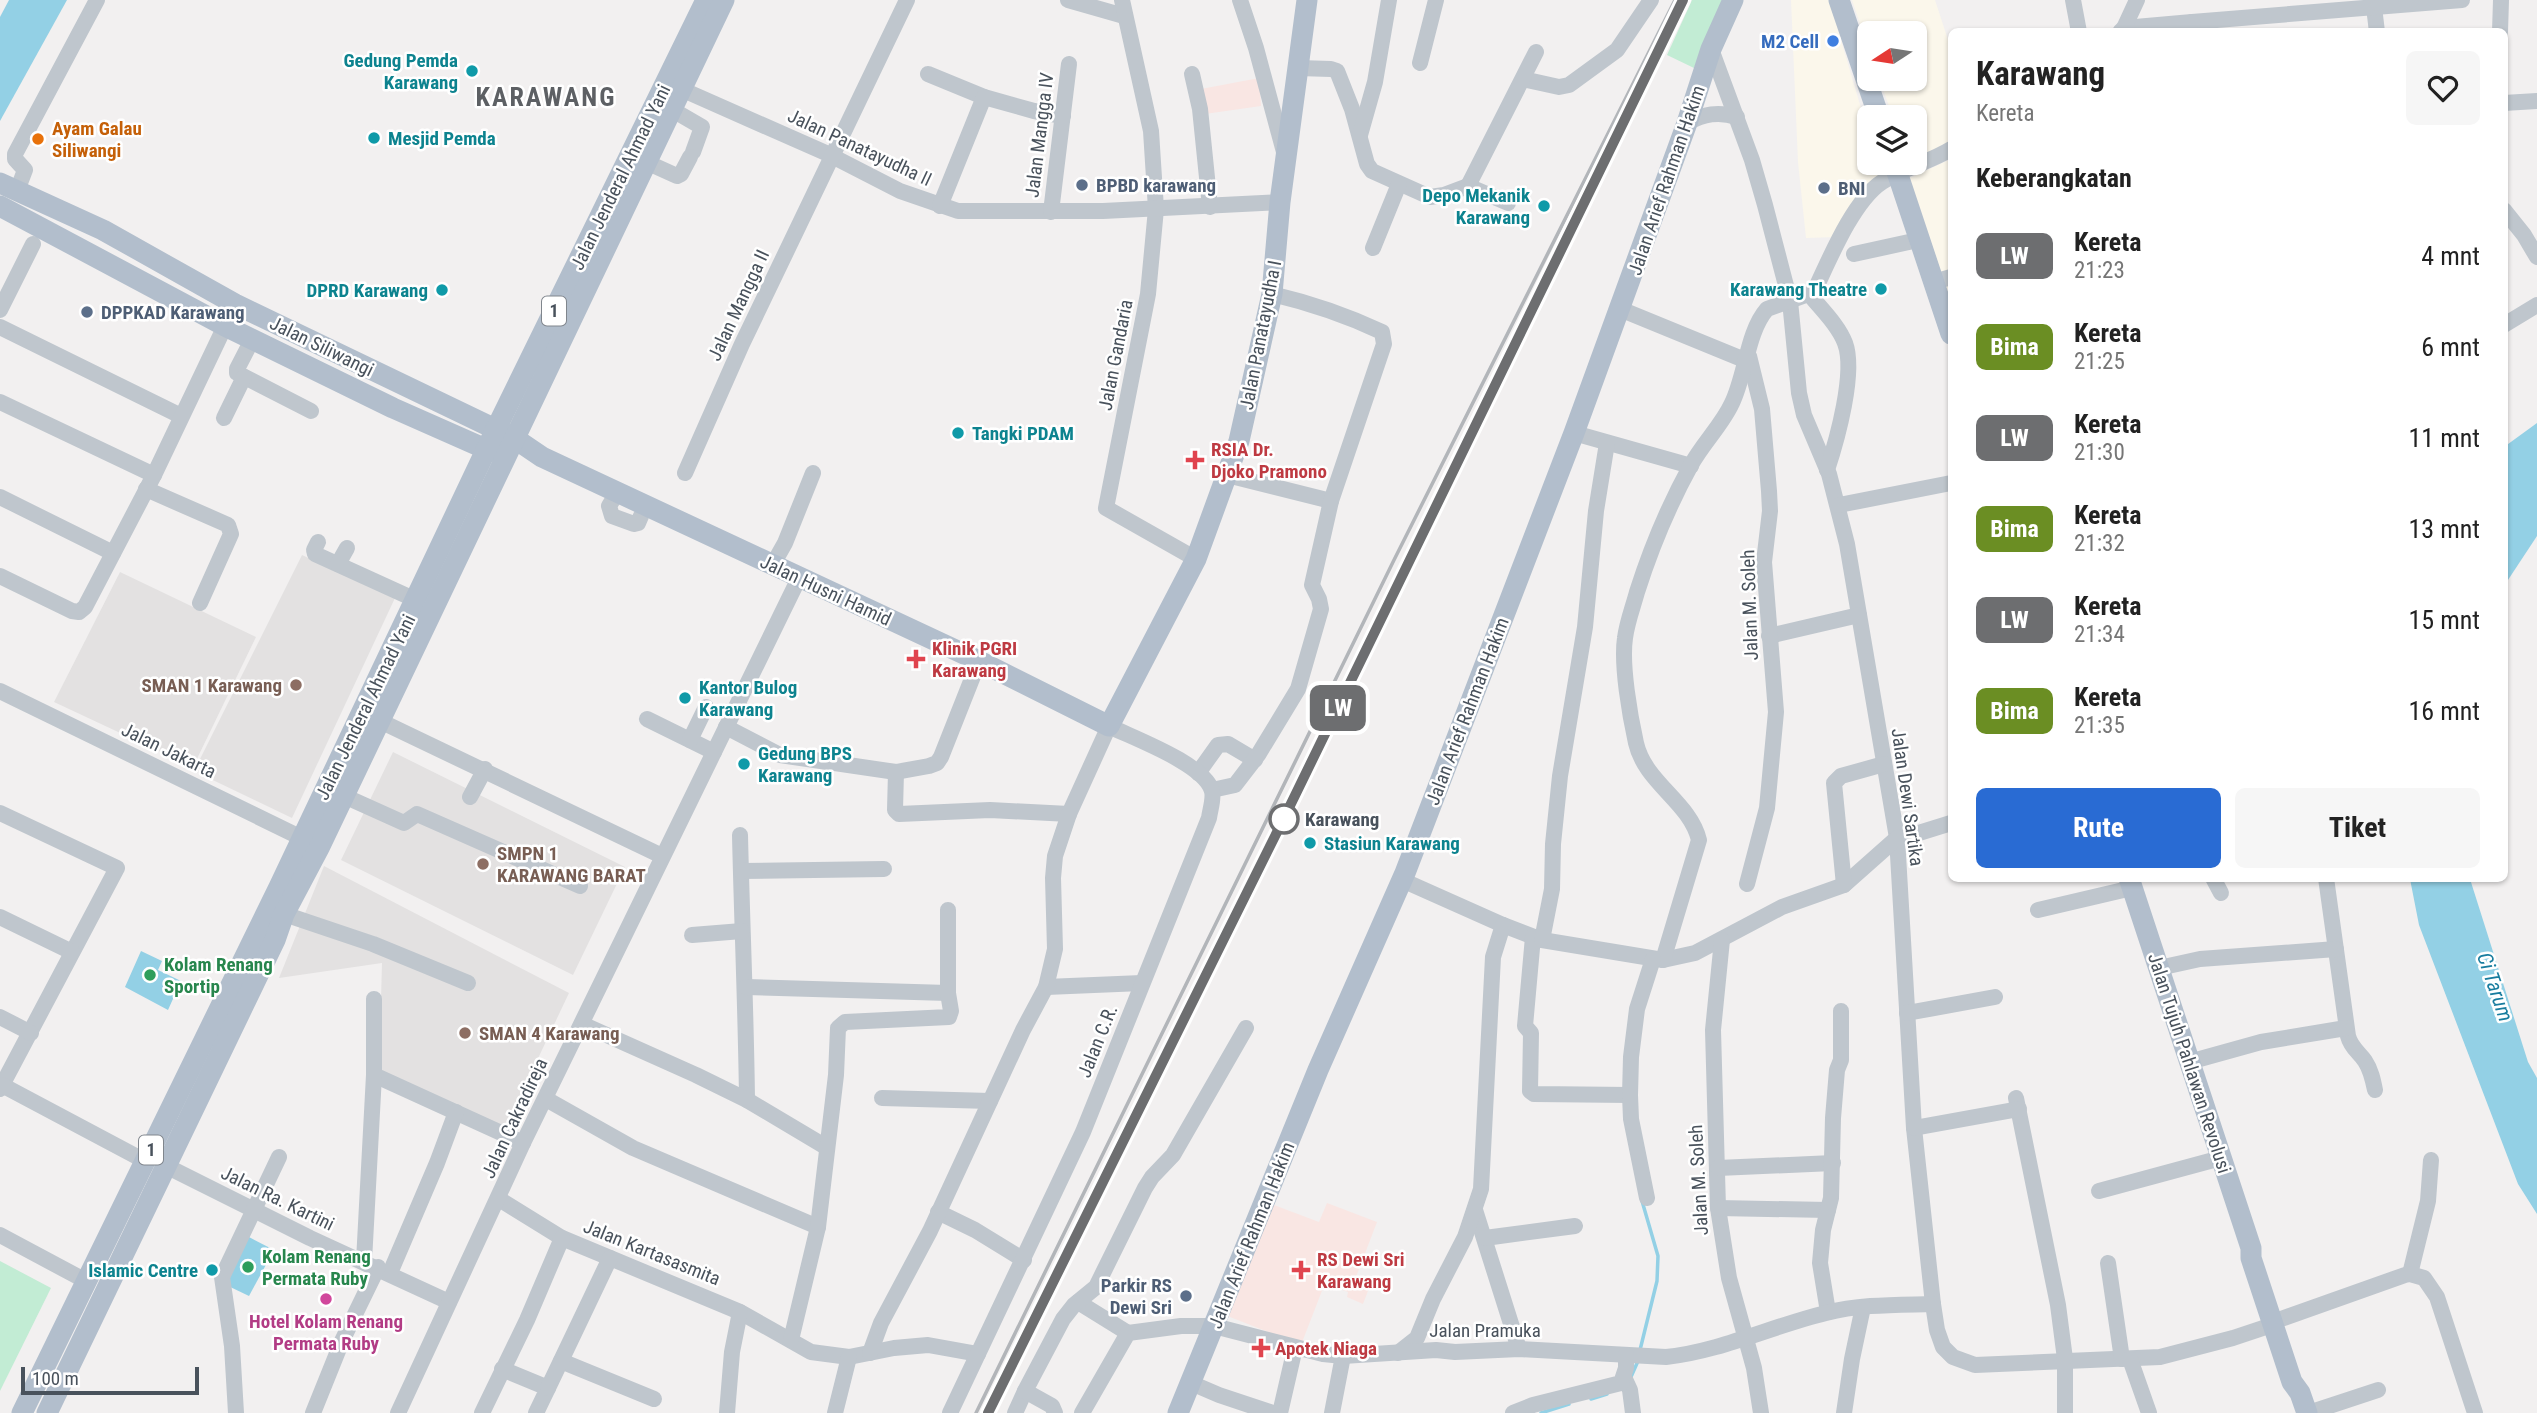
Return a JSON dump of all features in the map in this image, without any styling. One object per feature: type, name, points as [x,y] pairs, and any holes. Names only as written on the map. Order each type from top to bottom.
[{"type":"main road","name":"Jalan Jenderal Ahmad Yani","points":[[621,194],[646,162],[706,0]]},
{"type":"main road","name":"Jalan Jenderal Ahmad Yani","points":[[47,1413],[156,1164],[311,842],[416,600],[501,443],[568,328],[621,194],[661,118],[681,89],[724,0]]},
{"type":"main road","name":"Jalan Panatayudha I","points":[[1109,726],[1196,559],[1239,441],[1272,294],[1280,202],[1307,0]]},
{"type":"main road","name":"Jalan Arief Rahman Hakim","points":[[1178,1413],[1318,1070],[1402,880],[1574,433],[1687,123],[1711,49],[1732,0]]},
{"type":"main road","points":[[1839,0],[1875,105]]},
{"type":"main road","points":[[1899,177],[1918,240],[1942,279],[1948,316]]},
{"type":"main road","name":"Jalan Siliwangi","points":[[8,187],[103,230],[235,304],[359,364],[501,443]]},
{"type":"main road","name":"Jalan Siliwangi","points":[[0,206],[225,326],[393,408],[501,443]]},
{"type":"main road","points":[[91,254],[103,230]]},
{"type":"main road","points":[[351,387],[359,364]]},
{"type":"main road","name":"Jalan Jenderal Ahmad Yani","points":[[22,1413],[86,1281],[156,1164],[275,940],[311,842],[344,796],[380,721],[501,443]]},
{"type":"main road","name":"Jalan Husni Hamid","points":[[501,443],[542,457],[736,547],[979,661],[1109,726]]},
{"type":"main road","name":"Jalan Tujuh Pahlawan Revolusi","points":[[2131,883],[2251,1248],[2258,1256],[2292,1382],[2305,1406]]},
{"type":"street","points":[[8,187],[26,170],[15,159],[15,154],[97,0]]},
{"type":"street","name":"Jalan Mangga II","points":[[685,473],[742,344],[907,0]]},
{"type":"street","points":[[1068,0],[1123,8]]},
{"type":"street","points":[[1240,0],[1286,158]]},
{"type":"street","points":[[1360,135],[1375,82],[1389,0]]},
{"type":"street","points":[[1420,63],[1436,0]]},
{"type":"street","points":[[1523,79],[1559,87],[1569,85],[1617,50],[1651,0]]},
{"type":"street","points":[[2073,0],[2077,28]]},
{"type":"street","points":[[2123,28],[2137,0]]},
{"type":"street","points":[[2169,28],[2192,27],[2279,7],[2374,8],[2462,0]]},
{"type":"street","points":[[2500,28],[2501,0]]},
{"type":"street","name":"Jalan Gandaria","points":[[1123,8],[1151,131],[1156,209],[1148,294],[1107,508],[1196,559]]},
{"type":"street","points":[[2374,8],[2376,28]]},
{"type":"street","name":"Jalan Dewi Sartika","points":[[1711,49],[1759,182],[1790,306],[1799,393],[1814,442],[1839,505],[1859,615],[1896,838],[1914,1128],[1933,1304],[1943,1347],[1953,1357],[1975,1365],[2065,1359],[2161,1357],[2276,1322],[2410,1274]]},
{"type":"street","points":[[1468,186],[1536,52]]},
{"type":"street","name":"Jalan Mangga IV","points":[[1051,212],[1069,64]]},
{"type":"street","points":[[1298,68],[1337,71],[1370,170],[1423,195],[1435,197],[1468,186],[1508,203]]},
{"type":"street","points":[[928,74],[984,97],[1063,116]]},
{"type":"street","points":[[1192,74],[1200,108],[1209,207]]},
{"type":"street","name":"Jalan Panatayudha II","points":[[681,89],[832,156],[900,191],[958,211],[1051,212],[1280,202]]},
{"type":"street","points":[[940,206],[984,97]]},
{"type":"street","points":[[2508,103],[2537,100]]},
{"type":"street","points":[[1687,123],[1712,113],[1737,117]]},
{"type":"street","points":[[646,162],[677,176],[681,174],[692,155],[702,127],[661,118]]},
{"type":"street","points":[[1647,1198],[1631,1119],[1631,1057],[1637,1009],[1658,960],[1699,840],[1686,814],[1653,776],[1638,752],[1628,690],[1625,638],[1651,548],[1691,466],[1731,405],[1764,312],[1790,306],[1810,295],[1858,206],[1870,191],[1948,151]]},
{"type":"street","points":[[1373,248],[1399,184]]},
{"type":"street","points":[[2508,215],[2537,257]]},
{"type":"street","points":[[1854,254],[1918,240]]},
{"type":"street","points":[[0,310],[33,244]]},
{"type":"street","points":[[870,1353],[881,1323],[938,1212],[1046,987],[1055,948],[1055,856],[1069,814],[1109,726],[1179,760],[1207,780],[1212,790],[1235,785],[1255,760],[1298,689],[1321,609],[1312,584],[1331,501],[1385,338],[1382,332],[1349,316],[1272,294]]},
{"type":"street","points":[[1810,295],[1839,332],[1847,354],[1845,398],[1827,470]]},
{"type":"street","points":[[2508,323],[2537,305]]},
{"type":"street","points":[[1620,309],[1748,358]]},
{"type":"street","points":[[0,576],[72,611],[79,612],[85,607],[150,482],[225,326]]},
{"type":"street","points":[[0,327],[181,416]]},
{"type":"street","points":[[253,338],[237,373],[311,411]]},
{"type":"street","name":"Jalan M. Soleh","points":[[1747,884],[1767,808],[1776,712],[1764,562],[1770,511],[1762,409],[1748,358]]},
{"type":"street","points":[[224,418],[244,377]]},
{"type":"street","points":[[0,402],[228,526],[231,534],[200,603]]},
{"type":"street","points":[[1574,433],[1691,466]]},
{"type":"street","points":[[1607,443],[1596,511],[1585,627],[1560,776],[1553,844],[1552,889],[1538,938],[1525,1026],[1531,1033],[1530,1091],[1534,1094],[1630,1095]]},
{"type":"street","points":[[772,566],[785,543],[813,473]]},
{"type":"street","points":[[1227,475],[1331,501]]},
{"type":"street","points":[[1839,505],[1948,484]]},
{"type":"street","points":[[617,493],[609,506],[612,516],[634,524],[638,523],[641,516]]},
{"type":"street","points":[[0,496],[113,553]]},
{"type":"street","points":[[318,542],[315,554],[388,580],[416,600]]},
{"type":"street","points":[[338,564],[347,548]]},
{"type":"street","name":"Jalan Cakradireja","points":[[405,1411],[449,1302],[523,1143],[799,578]]},
{"type":"street","points":[[1769,636],[1859,615]]},
{"type":"street","points":[[726,727],[780,755],[896,772],[919,769],[937,764],[979,661]]},
{"type":"street","name":"Jalan Jakarta","points":[[0,691],[311,842]]},
{"type":"street","points":[[690,740],[706,707]]},
{"type":"street","points":[[647,719],[714,752]]},
{"type":"street","points":[[380,721],[662,856]]},
{"type":"street","points":[[1198,773],[1218,745],[1228,744],[1255,760]]},
{"type":"street","points":[[1844,885],[1834,783],[1840,776],[1884,764]]},
{"type":"street","points":[[470,797],[485,769]]},
{"type":"street","points":[[896,772],[895,810],[900,814],[990,810],[1069,814]]},
{"type":"street","name":"Jalan C.R.","points":[[950,1413],[1083,1132],[1209,818],[1212,790]]},
{"type":"street","points":[[344,796],[401,823],[406,823],[418,814],[580,886]]},
{"type":"street","points":[[0,813],[117,868],[1,1087]]},
{"type":"street","points":[[1402,880],[1538,938],[1658,960],[1695,953],[1782,907],[1844,885],[1896,838],[1948,824]]},
{"type":"street","points":[[740,835],[747,1100]]},
{"type":"street","points":[[741,871],[884,869]]},
{"type":"street","points":[[2327,882],[2346,1028],[2350,1043],[2371,1071],[2375,1090]]},
{"type":"street","points":[[2038,909],[2131,883]]},
{"type":"street","points":[[791,1340],[818,1227],[836,1075],[838,1028],[841,1024],[875,1020],[946,1018],[951,1011],[948,992],[948,910]]},
{"type":"street","points":[[284,915],[373,944],[468,983]]},
{"type":"street","points":[[0,917],[72,953]]},
{"type":"street","points":[[1398,1353],[1417,1338],[1433,1299],[1456,1257],[1481,1189],[1493,957],[1503,925]]},
{"type":"street","points":[[692,935],[742,931]]},
{"type":"street","name":"Jalan M. Soleh","points":[[1722,940],[1713,1030],[1718,1208],[1729,1278],[1747,1338],[1761,1413]]},
{"type":"street","points":[[2159,968],[2200,959],[2336,949]]},
{"type":"street","points":[[1046,987],[1142,983]]},
{"type":"street","points":[[746,987],[948,992]]},
{"type":"street","points":[[1907,1013],[1995,997]]},
{"type":"street","points":[[374,999],[377,1267]]},
{"type":"street","points":[[1828,1312],[1819,1268],[1833,1163],[1833,1118],[1837,1070],[1841,1060],[1841,1011]]},
{"type":"street","points":[[0,1017],[31,1033]]},
{"type":"street","points":[[582,1024],[747,1100],[826,1147]]},
{"type":"street","points":[[1014,1413],[1062,1319],[1078,1301],[1096,1287],[1145,1188],[1172,1155],[1246,1028]]},
{"type":"street","points":[[2189,1062],[2261,1042],[2346,1028]]},
{"type":"street","points":[[374,1075],[523,1143]]},
{"type":"street","name":"Jalan Ra. Kartini","points":[[1,1087],[310,1238],[449,1302]]},
{"type":"street","points":[[882,1098],[990,1101]]},
{"type":"street","points":[[546,1099],[633,1147],[818,1227]]},
{"type":"street","points":[[1914,1128],[2017,1104],[2058,1305],[2065,1359],[2065,1413]]},
{"type":"street","points":[[313,1413],[342,1341],[377,1267],[456,1112]]},
{"type":"street","points":[[236,1413],[232,1346],[222,1277],[279,1157]]},
{"type":"street","points":[[2099,1191],[2221,1158]]},
{"type":"street","points":[[2431,1160],[2428,1201],[2410,1274],[2424,1278],[2437,1297],[2475,1413]]},
{"type":"street","points":[[1718,1167],[1833,1163]]},
{"type":"street","name":"Jalan Kartasasmita","points":[[499,1199],[562,1238],[740,1312],[811,1352],[849,1357],[928,1345],[978,1354]]},
{"type":"street","points":[[1718,1208],[1828,1210]]},
{"type":"street","points":[[1475,1210],[1519,1349]]},
{"type":"street","points":[[938,1212],[975,1230],[1024,1261]]},
{"type":"street","points":[[1485,1238],[1575,1226]]},
{"type":"street","points":[[0,1235],[86,1281]]},
{"type":"street","points":[[482,1413],[527,1320],[562,1238]]},
{"type":"street","points":[[541,1412],[548,1388],[610,1258]]},
{"type":"street","points":[[2108,1263],[2111,1298],[2126,1359],[2149,1413]]},
{"type":"street","points":[[1078,1301],[1128,1333],[1082,1413]]},
{"type":"street","name":"Jalan Pramuka","points":[[1128,1333],[1181,1326],[1214,1326],[1295,1348],[1343,1356],[1436,1350],[1455,1352],[1519,1349],[1637,1356],[1682,1355],[1828,1312],[1863,1307],[1933,1304]]},
{"type":"street","points":[[1844,1413],[1863,1307]]},
{"type":"street","points":[[727,1413],[732,1352],[740,1312]]},
{"type":"street","points":[[1417,1338],[1436,1350]]},
{"type":"street","points":[[1280,1413],[1295,1348]]},
{"type":"street","points":[[1332,1413],[1343,1356]]},
{"type":"street","points":[[1633,1413],[1626,1383],[1637,1356]]},
{"type":"street","points":[[835,1413],[849,1357]]},
{"type":"street","points":[[561,1361],[654,1399]]},
{"type":"street","points":[[502,1369],[548,1388]]},
{"type":"street","points":[[1191,1383],[1273,1413]]},
{"type":"street","points":[[1513,1413],[1533,1405],[1626,1383]]},
{"type":"street","points":[[2305,1406],[2378,1390]]},
{"type":"street","points":[[1025,1391],[1052,1406],[1055,1413]]},
{"type":"shaded area","points":[[1791,0],[1829,0],[1860,105],[1857,105],[1857,175],[1881,175],[1882,178],[1836,237],[1806,238],[1798,162]]},
{"type":"shaded area","points":[[1852,0],[1935,0],[1948,40],[1948,145],[1927,155],[1927,105],[1889,105],[1883,91],[1927,91],[1927,21],[1859,21]]},
{"type":"shaded area","points":[[1259,78],[1261,106],[1205,114],[1201,89]]},
{"type":"shaded area","points":[[1948,160],[1948,319],[1906,180],[1917,175],[1927,175],[1927,170]]},
{"type":"shaded area","name":"SMAN 1 Karawang","points":[[302,555],[395,598],[292,818],[194,771]]},
{"type":"shaded area","points":[[120,572],[256,637],[193,767],[54,702]]},
{"type":"shaded area","name":"SMPN 1 KARAWANG BARAT","points":[[393,752],[625,867],[573,975],[341,860]]},
{"type":"shaded area","name":"SMAN 4 Karawang","points":[[324,866],[569,993],[505,1128],[379,1072],[382,963],[279,978]]},
{"type":"shaded area","name":"RS Dewi Sri Karawang","points":[[1269,1203],[1319,1222],[1327,1203],[1377,1222],[1356,1277],[1371,1283],[1363,1304],[1347,1297],[1348,1292],[1325,1283],[1301,1345],[1225,1315]]},
{"type":"green space","points":[[1692,0],[1723,0],[1694,68],[1667,55]]},
{"type":"green space","points":[[0,1261],[51,1288],[0,1391]]},
{"type":"water","points":[[9,0],[67,0],[0,121],[0,17]]},
{"type":"water","points":[[2537,423],[2537,536],[2508,580],[2508,444]]},
{"type":"water","name":"Ci Tarum","points":[[2411,882],[2471,882],[2528,1062],[2537,1078],[2537,1214],[2518,1184],[2419,925]]},
{"type":"water","name":"Kolam Renang Sportip","points":[[141,951],[162,961],[158,970],[181,981],[168,1010],[125,987]]},
{"type":"water","name":"Kolam Renang Permata Ruby","points":[[247,1236],[274,1250],[249,1296],[224,1284]]},
{"type":"waterway","points":[[1640,1350],[1657,1281],[1658,1256],[1642,1201]]},
{"type":"waterway","points":[[1630,1379],[1638,1361]]},
{"type":"waterway","points":[[1591,1399],[1607,1394]]},
{"type":"waterway","points":[[1541,1413],[1569,1404]]},
{"type":"railway","points":[[976,1413],[1394,560],[1675,0]]},
{"type":"railway","points":[[988,1413],[1284,819],[1555,261]]},
{"type":"train","name":"LW","points":[[988,1413],[1284,818],[1683,0]]},
{"type":"place","name":"M2 Cell","points":[[1833,41]]},
{"type":"place","name":"Gedung Pemda Karawang","points":[[472,71]]},
{"type":"place","name":"Mesjid Pemda","points":[[374,138]]},
{"type":"place","name":"Ayam Galau Siliwangi","points":[[38,139]]},
{"type":"place","name":"BPBD karawang","points":[[1082,185]]},
{"type":"place","name":"BNI","points":[[1824,188]]},
{"type":"place","name":"Depo Mekanik Karawang","points":[[1544,206]]},
{"type":"place","name":"Karawang Theatre","points":[[1881,289]]},
{"type":"place","name":"DPRD Karawang","points":[[442,290]]},
{"type":"place","name":"DPPKAD Karawang","points":[[87,312]]},
{"type":"place","name":"Tangki PDAM","points":[[958,433]]},
{"type":"place","name":"RSIA Dr. Djoko Pramono","points":[[1195,460]]},
{"type":"place","name":"Klinik PGRI Karawang","points":[[916,659]]},
{"type":"place","name":"SMAN 1 Karawang","points":[[296,685]]},
{"type":"place","name":"Kantor Bulog Karawang","points":[[685,698]]},
{"type":"place","name":"Gedung BPS Karawang","points":[[744,764]]},
{"type":"place","name":"Karawang","points":[[1284,819]]},
{"type":"place","name":"Stasiun Karawang","points":[[1310,843]]},
{"type":"place","name":"SMPN 1 KARAWANG BARAT","points":[[483,864]]},
{"type":"place","name":"Kolam Renang Sportip","points":[[150,975]]},
{"type":"place","name":"SMAN 4 Karawang","points":[[465,1033]]},
{"type":"place","name":"Kolam Renang Permata Ruby","points":[[248,1267]]},
{"type":"place","name":"Islamic Centre","points":[[212,1270]]},
{"type":"place","name":"RS Dewi Sri Karawang","points":[[1301,1270]]},
{"type":"place","name":"Parkir RS Dewi Sri","points":[[1186,1296]]},
{"type":"place","name":"Hotel Kolam Renang Permata Ruby","points":[[326,1299]]},
{"type":"place","name":"Apotek Niaga","points":[[1261,1348]]},
{"type":"district","name":"KARAWANG","points":[[546,97]]}]
